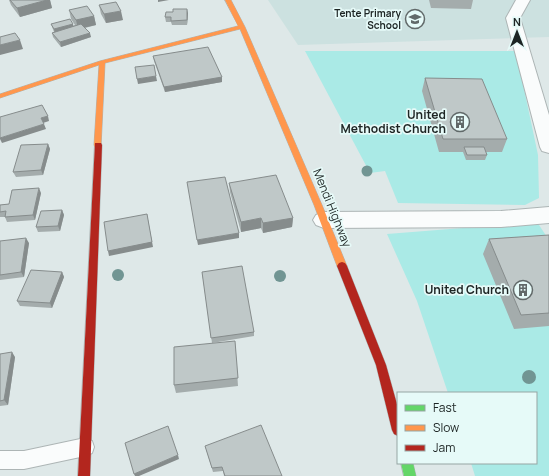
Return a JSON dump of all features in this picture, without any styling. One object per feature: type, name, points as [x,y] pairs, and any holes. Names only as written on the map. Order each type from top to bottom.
[{"type":"street","name":"Mendi Highway","points":[[228,0],[242,27],[324,220],[381,365],[397,426]]},
{"type":"street","points":[[523,0],[514,18],[549,147]]},
{"type":"street","points":[[0,96],[102,62],[242,27]]},
{"type":"street","points":[[84,476],[102,62]]},
{"type":"street","points":[[324,220],[501,218],[549,215]]},
{"type":"street","points":[[407,464],[410,476]]},
{"type":"lane","points":[[0,460],[24,460],[85,447]]},
{"type":"shaded area","name":"Tente Primary School","points":[[268,0],[549,0],[549,37],[298,45]]},
{"type":"shaded area","points":[[305,51],[516,51],[538,155],[539,198],[525,205],[398,203],[385,171],[370,173]]},
{"type":"shaded area","points":[[537,222],[549,240],[549,476],[475,476],[471,464],[537,464],[537,392],[448,392],[417,301],[387,234]]},
{"type":"building","points":[[10,0],[47,0],[17,8]]},
{"type":"building","points":[[116,2],[121,11],[104,14],[99,5]]},
{"type":"building","points":[[87,6],[94,16],[76,20],[69,10]]},
{"type":"building","points":[[173,9],[187,9],[187,20],[171,21],[171,17],[165,17],[166,12],[173,12]]},
{"type":"building","points":[[70,19],[73,24],[54,29],[51,24]]},
{"type":"building","points":[[81,24],[90,33],[60,42],[52,33]]},
{"type":"building","points":[[15,33],[20,40],[0,45],[0,37]]},
{"type":"building","points":[[208,47],[222,77],[164,87],[153,56]]},
{"type":"building","points":[[154,65],[156,76],[137,79],[135,67]]},
{"type":"building","name":"United Methodist Church","points":[[425,78],[482,79],[507,139],[443,139]]},
{"type":"building","points":[[42,105],[48,116],[41,118],[44,124],[0,138],[0,117]]},
{"type":"building","points":[[48,144],[41,170],[13,172],[21,145]]},
{"type":"building","points":[[464,147],[484,147],[487,155],[467,155]]},
{"type":"building","points":[[276,175],[293,218],[263,223],[261,218],[241,222],[229,183]]},
{"type":"building","points":[[225,177],[239,233],[197,240],[187,182]]},
{"type":"building","points":[[39,188],[33,215],[5,217],[6,211],[0,212],[0,205],[9,204],[12,190]]},
{"type":"building","points":[[62,210],[58,226],[36,227],[41,211]]},
{"type":"building","points":[[147,214],[152,242],[108,251],[104,222]]},
{"type":"building","name":"United Church","points":[[549,235],[549,313],[521,315],[489,239]]},
{"type":"building","points":[[26,238],[21,272],[0,275],[0,241]]},
{"type":"building","points":[[242,266],[254,332],[211,338],[202,272]]},
{"type":"building","points":[[31,270],[62,272],[50,303],[17,301]]},
{"type":"building","points":[[235,341],[238,378],[174,385],[174,347]]},
{"type":"building","points":[[12,352],[4,400],[0,401],[0,354]]},
{"type":"building","points":[[261,425],[282,476],[225,476],[222,467],[212,468],[205,446]]},
{"type":"building","points":[[168,426],[178,455],[134,474],[125,443]]},
{"type":"traffic: fast","points":[[407,464],[410,476]]},
{"type":"traffic: slow","points":[[228,0],[242,27],[318,205],[342,266]]},
{"type":"traffic: slow","points":[[0,96],[102,62],[242,27]]},
{"type":"traffic: slow","points":[[98,145],[102,62]]},
{"type":"traffic: jam","points":[[84,476],[98,145]]},
{"type":"traffic: jam","points":[[342,266],[381,365],[397,426]]},
{"type":"place","name":"Tente Primary School","points":[[415,19]]},
{"type":"place","name":"United Methodist Church","points":[[460,122]]},
{"type":"place","name":"United Church","points":[[523,290]]}]
